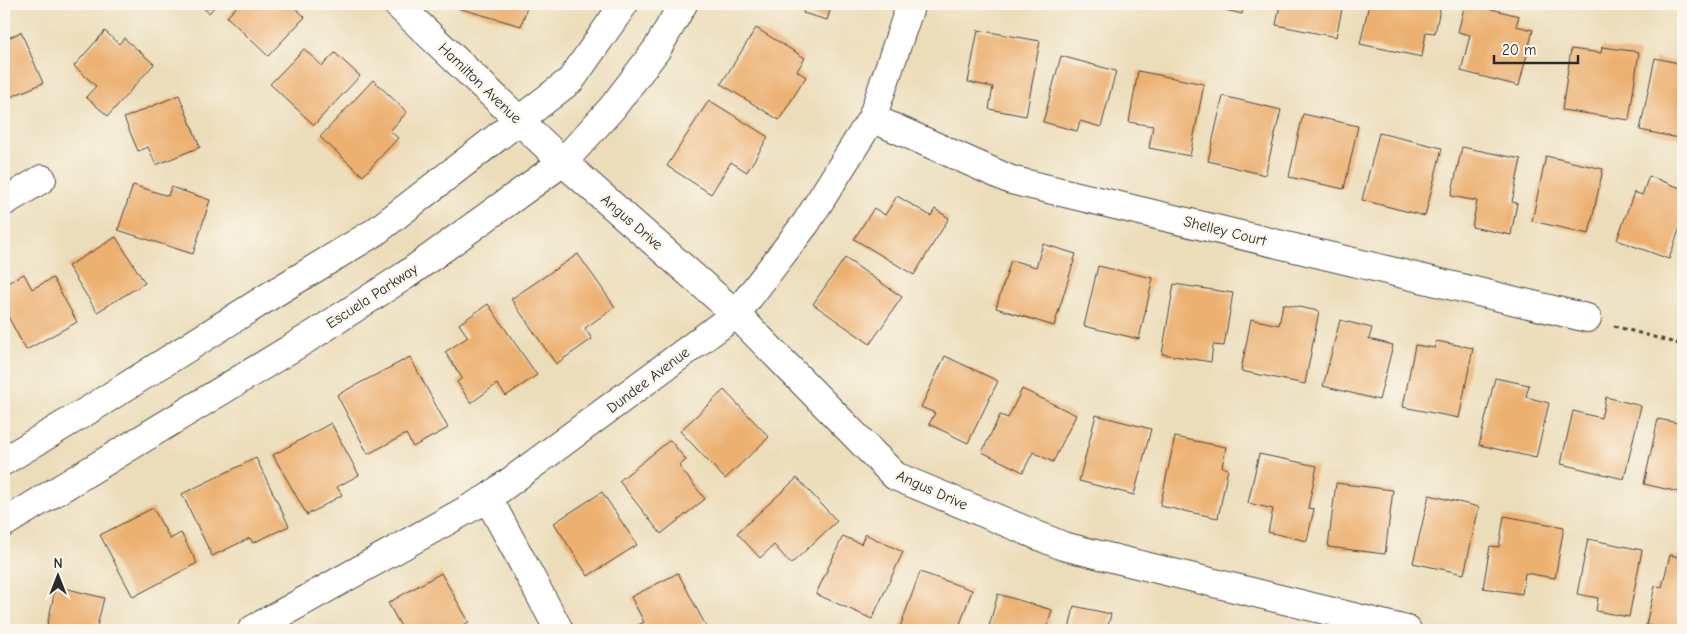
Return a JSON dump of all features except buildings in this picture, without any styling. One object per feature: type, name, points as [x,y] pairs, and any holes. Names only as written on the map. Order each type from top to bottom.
[{"type":"street","name":"Hamilton Avenue","points":[[397,4],[563,162]]},
{"type":"street","points":[[4,461],[375,232],[571,80],[624,4]]},
{"type":"street","name":"Escuela Parkway","points":[[4,523],[313,335],[406,275],[563,162],[612,108],[656,49],[683,4]]},
{"type":"street","name":"Dundee Avenue","points":[[252,630],[488,498],[736,314],[806,223],[872,118],[911,4]]},
{"type":"street","name":"Shelley Court","points":[[872,118],[1011,180],[1587,318]]},
{"type":"street","name":"Angus Drive","points":[[563,162],[736,314],[895,476],[1064,546],[1407,630]]},
{"type":"street","points":[[4,202],[42,179]]},
{"type":"street","points":[[488,498],[559,630]]},
{"type":"path","points":[[1587,318],[1683,345]]}]
